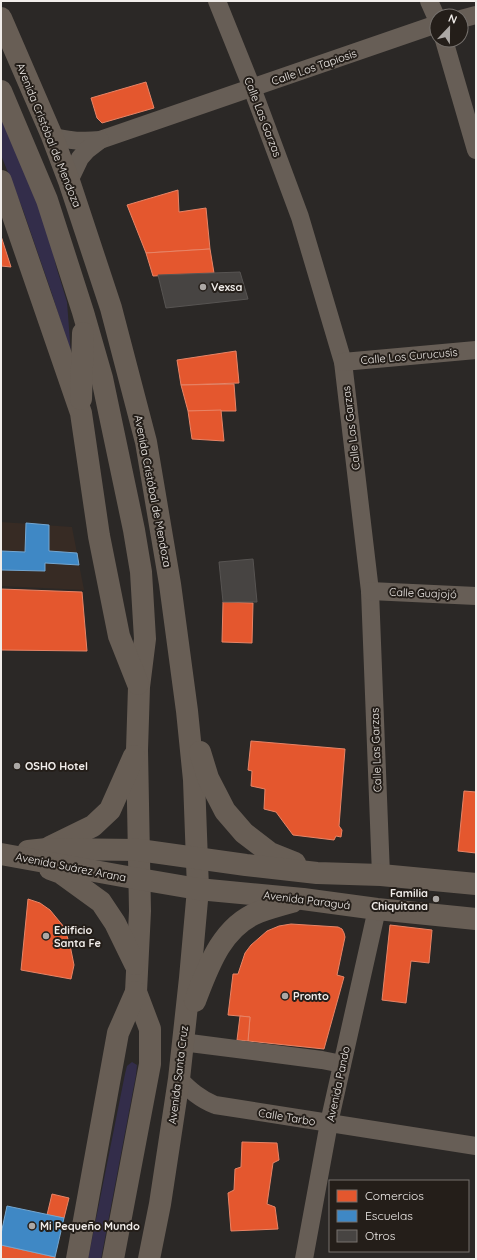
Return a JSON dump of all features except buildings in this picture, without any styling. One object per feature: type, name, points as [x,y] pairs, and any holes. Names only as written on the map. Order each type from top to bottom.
[{"type":"main road","name":"Avenida Cristóbal de Mendoza","points":[[1,18],[52,136],[69,181],[111,308],[146,442],[170,584],[187,711],[194,780],[198,872]]},
{"type":"main road","points":[[1,92],[47,200],[83,312],[102,378],[134,530],[141,572],[145,639],[139,687],[137,750],[139,850],[133,876],[140,911],[136,992],[118,1033],[77,1259]]},
{"type":"main road","points":[[1,181],[81,413]]},
{"type":"main road","points":[[83,312],[81,413],[99,536],[119,636],[139,687]]},
{"type":"main road","points":[[187,711],[208,778],[225,811],[244,833],[270,853],[317,873]]},
{"type":"main road","points":[[47,849],[93,826],[110,810],[137,750]]},
{"type":"main road","points":[[133,876],[166,859],[183,845],[197,829]]},
{"type":"main road","name":"Avenida Suárez Arana","points":[[2,854],[47,849],[139,850]]},
{"type":"main road","name":"Avenida Paraguá","points":[[139,850],[172,854],[198,872],[303,899],[376,909],[476,919]]},
{"type":"main road","points":[[2,854],[61,873],[101,902],[115,923],[137,967]]},
{"type":"main road","name":"Avenida Suárez Arana","points":[[2,854],[133,876]]},
{"type":"main road","name":"Avenida Paraguá","points":[[133,876],[168,884],[198,872],[232,863],[317,873],[381,875],[476,884]]},
{"type":"main road","name":"Avenida Santa Cruz","points":[[149,1259],[160,1204],[178,1079],[190,978],[198,872]]},
{"type":"main road","points":[[140,911],[158,890],[168,884]]},
{"type":"main road","points":[[183,1036],[206,972],[218,949],[233,928],[258,912],[303,899]]},
{"type":"main road","points":[[113,1259],[150,1064],[150,1029],[136,992]]},
{"type":"street","name":"Calle Las Garzas","points":[[217,1],[252,88],[300,218],[343,362],[370,591],[381,875]]},
{"type":"street","name":"Calle Los Tapiosis","points":[[52,136],[78,142],[100,140],[429,27]]},
{"type":"street","points":[[446,48],[476,150]]},
{"type":"street","name":"Calle Los Tapiosis","points":[[69,181],[80,158],[87,150],[100,140]]},
{"type":"street","name":"Calle Los Curucusis","points":[[343,362],[476,350]]},
{"type":"street","name":"Calle Guajojó","points":[[370,591],[476,596]]},
{"type":"street","name":"Avenida Pando","points":[[304,1259],[329,1124],[376,909]]},
{"type":"street","points":[[183,1036],[342,1064]]},
{"type":"street","name":"Calle Tarbo","points":[[178,1079],[202,1100],[215,1105],[476,1146]]},
{"type":"shaded area","points":[[1,109],[46,219],[56,266],[67,302],[71,355],[23,210],[1,155]]},
{"type":"shaded area","points":[[1,522],[72,527],[84,590],[1,586]]},
{"type":"shaded area","points":[[132,1062],[137,1065],[136,1075],[101,1259],[88,1259],[125,1074],[127,1066]]},
{"type":"place","name":"Vexsa","points":[[203,287]]},
{"type":"place","name":"OSHO Hotel","points":[[17,766]]},
{"type":"place","name":"Familia Chiquitana","points":[[436,899]]},
{"type":"place","name":"Edificio Santa Fe","points":[[46,936]]},
{"type":"place","name":"Pronto","points":[[285,996]]},
{"type":"place","name":"Mi Pequeño Mundo","points":[[32,1226]]}]
